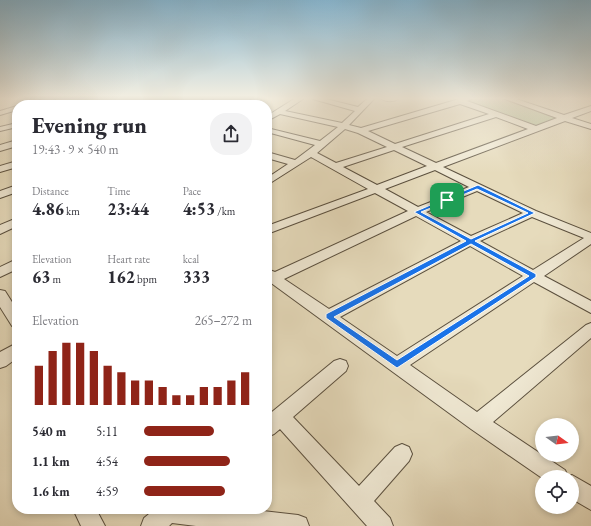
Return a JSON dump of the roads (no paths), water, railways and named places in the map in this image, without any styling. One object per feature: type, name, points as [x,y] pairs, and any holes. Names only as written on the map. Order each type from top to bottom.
[{"type":"street","points":[[333,124],[361,131],[532,213],[591,238]]},
{"type":"street","points":[[272,179],[311,153],[346,124]]},
{"type":"street","points":[[361,131],[387,124]]},
{"type":"street","points":[[335,166],[468,124]]},
{"type":"street","points":[[522,124],[536,129]]},
{"type":"street","points":[[272,228],[552,124]]},
{"type":"street","points":[[580,124],[591,127]]},
{"type":"street","points":[[0,129],[12,126]]},
{"type":"street","points":[[272,131],[322,144]]},
{"type":"street","points":[[0,148],[12,144]]},
{"type":"street","points":[[311,153],[591,308]]},
{"type":"street","points":[[272,156],[296,163]]},
{"type":"street","points":[[0,169],[12,165]]},
{"type":"street","points":[[272,275],[416,212],[478,187]]},
{"type":"street","points":[[0,195],[12,190]]},
{"type":"street","points":[[328,316],[471,241],[532,213]]},
{"type":"street","points":[[0,230],[12,224]]},
{"type":"street","points":[[397,365],[591,238]]},
{"type":"street","points":[[0,273],[12,266]]},
{"type":"street","points":[[272,277],[478,423],[548,470]]},
{"type":"street","points":[[0,295],[12,314]]},
{"type":"street","points":[[478,423],[591,329]]},
{"type":"street","points":[[0,361],[12,353]]},
{"type":"street","points":[[340,366],[274,422],[359,502],[382,526]]},
{"type":"street","points":[[359,502],[402,454]]},
{"type":"street","points":[[579,491],[591,499]]},
{"type":"street","points":[[87,514],[94,526]]},
{"type":"street","points":[[152,526],[166,514]]},
{"type":"street","points":[[202,514],[298,526]]}]
